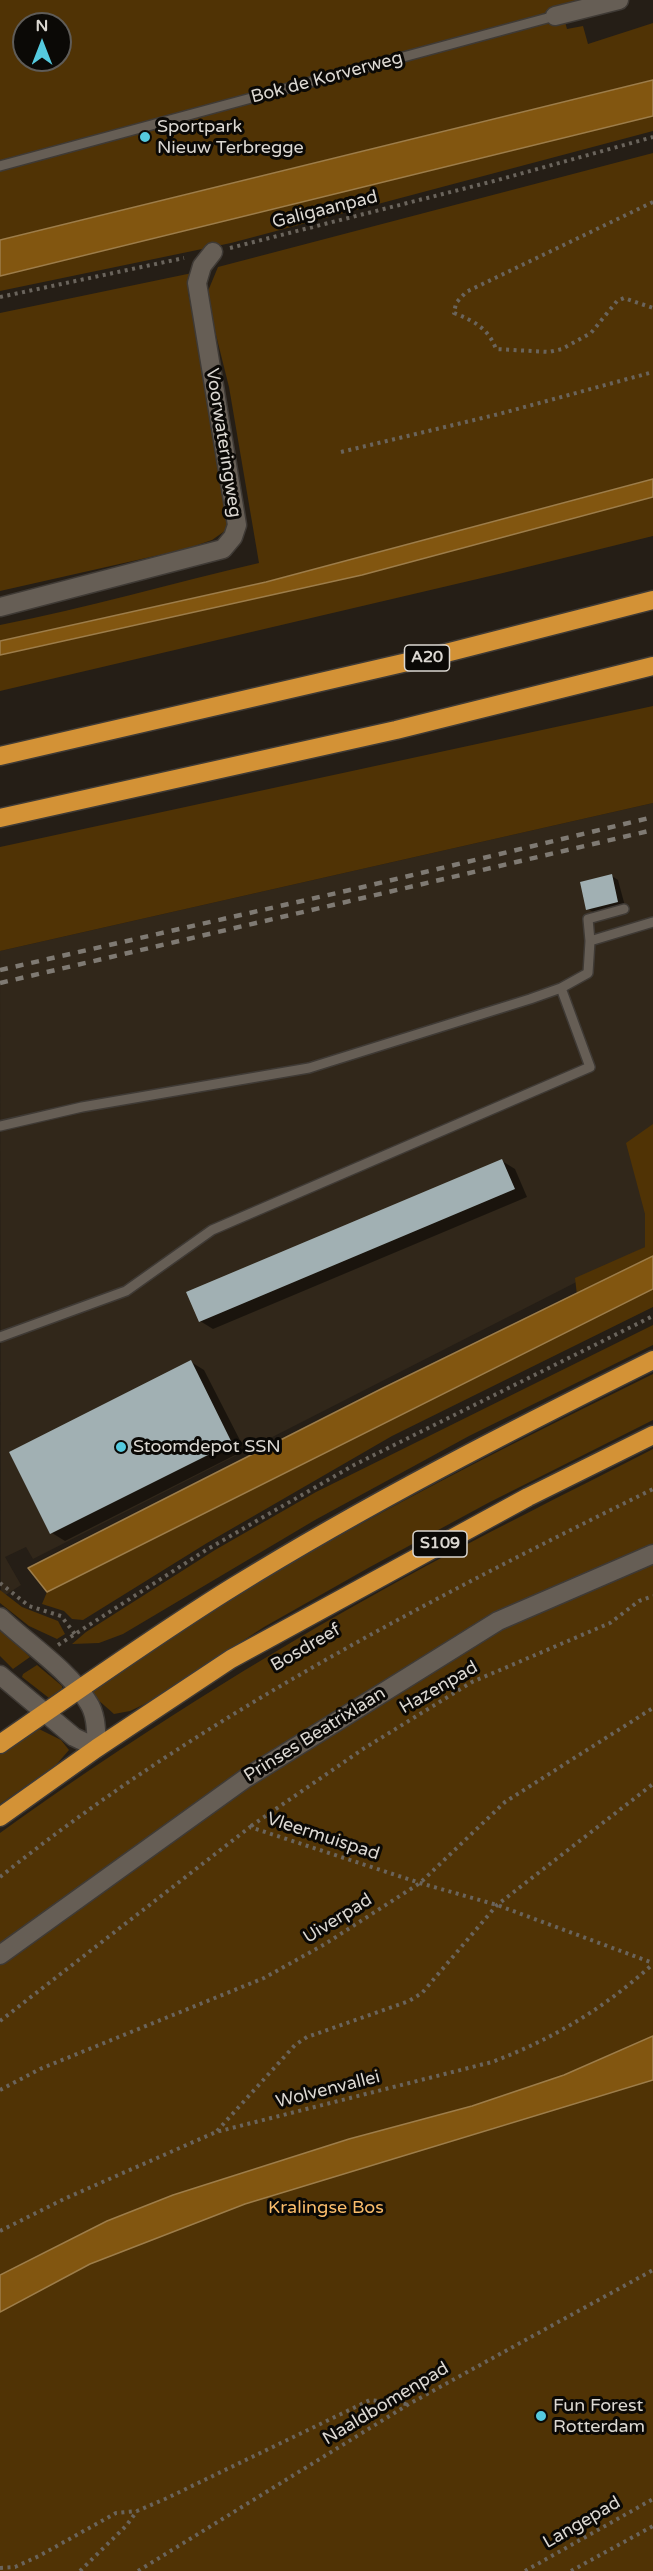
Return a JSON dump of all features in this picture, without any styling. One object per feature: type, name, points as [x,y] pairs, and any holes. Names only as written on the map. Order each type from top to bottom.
[{"type":"highway","name":"A20","points":[[0,756],[442,654],[653,600]]},
{"type":"highway","points":[[0,818],[396,730],[653,666]]},
{"type":"highway","points":[[0,1744],[233,1587],[358,1513],[510,1430],[653,1360]]},
{"type":"highway","name":"Bosdreef","points":[[0,1817],[97,1748],[231,1659],[528,1497],[653,1435]]},
{"type":"street","name":"Bok de Korverweg","points":[[555,16],[619,0]]},
{"type":"street","name":"Voorwateringweg","points":[[0,607],[223,549],[233,537],[237,525],[197,283],[202,266],[213,252]]},
{"type":"street","name":"Prinses Beatrixlaan","points":[[0,1955],[246,1778],[498,1621],[653,1554]]},
{"type":"street","points":[[0,1617],[79,1690],[93,1713],[97,1748]]},
{"type":"street","points":[[0,1675],[74,1737],[97,1748]]},
{"type":"lane","name":"Bok de Korverweg","points":[[0,166],[555,16]]},
{"type":"lane","points":[[0,1126],[82,1107],[309,1068],[561,988],[588,973],[590,941],[588,919],[624,909]]},
{"type":"lane","points":[[590,941],[653,922]]},
{"type":"lane","points":[[0,1337],[126,1291],[212,1230],[590,1067],[561,988]]},
{"type":"path","name":"Galigaanpad","points":[[0,297],[213,252],[494,182],[653,137]]},
{"type":"path","points":[[653,202],[466,292],[456,303],[454,313],[474,321],[485,330],[496,349],[549,352],[575,343],[591,333],[617,301],[624,298],[653,308]]},
{"type":"path","points":[[341,452],[499,414],[653,372]]},
{"type":"path","points":[[43,1655],[206,1550],[354,1465],[653,1316]]},
{"type":"path","name":"Bosdreef","points":[[0,1877],[115,1793],[223,1722],[313,1668],[453,1588],[653,1489]]},
{"type":"path","points":[[0,1583],[29,1606],[61,1616],[75,1634]]},
{"type":"path","name":"Hazenpad","points":[[250,1827],[363,1749],[472,1682],[610,1623],[639,1601],[653,1596]]},
{"type":"path","name":"Uiverpad","points":[[0,2090],[50,2064],[264,1978],[325,1944],[420,1883],[505,1802],[653,1708]]},
{"type":"path","points":[[216,2132],[295,2045],[307,2037],[410,2001],[422,1993],[497,1905],[653,1784]]},
{"type":"path","name":"Vleermuispad","points":[[0,2021],[250,1827],[420,1883],[497,1905],[653,1963]]},
{"type":"path","name":"Wolvenvallei","points":[[0,2231],[64,2199],[216,2132],[492,2062],[522,2051],[579,2022],[626,1988],[653,1963]]},
{"type":"path","name":"Naaldbomenpad","points":[[138,2571],[409,2404],[653,2270]]},
{"type":"path","points":[[0,2568],[15,2567],[116,2513],[137,2511],[370,2400],[409,2404]]},
{"type":"path","name":"Langepad","points":[[525,2571],[653,2499]]},
{"type":"path","points":[[80,2571],[126,2526],[137,2511]]},
{"type":"path","name":"Langepad","points":[[571,2571],[653,2526]]},
{"type":"shaded area","points":[[653,80],[653,116],[0,276],[0,240]]},
{"type":"shaded area","points":[[653,479],[653,497],[362,575],[0,655],[0,641],[266,582]]},
{"type":"shaded area","points":[[653,803],[653,1243],[33,1559],[26,1547],[5,1557],[21,1585],[1,1598],[0,951]]},
{"type":"shaded area","points":[[653,1256],[653,1289],[47,1592],[28,1568],[383,1388]]},
{"type":"shaded area","points":[[653,2036],[653,2080],[245,2204],[90,2264],[0,2312],[0,2275],[107,2221],[173,2195],[349,2139],[472,2106],[564,2075]]},
{"type":"green space","name":"Sportpark Nieuw Terbregge","points":[[0,0],[576,0],[577,6],[562,11],[567,29],[583,26],[588,44],[653,23],[653,80],[0,240]]},
{"type":"green space","points":[[653,116],[653,131],[231,243],[0,291],[0,276]]},
{"type":"green space","points":[[653,153],[653,479],[266,582],[0,641],[0,625],[259,563],[229,387],[209,307],[208,291],[218,267]]},
{"type":"green space","points":[[197,272],[188,292],[231,511],[229,528],[212,540],[186,549],[0,591],[0,313]]},
{"type":"green space","points":[[653,497],[653,536],[0,691],[0,655],[362,575]]},
{"type":"green space","points":[[653,706],[653,803],[0,951],[0,847]]},
{"type":"green space","points":[[653,1124],[653,1256],[577,1295],[575,1278],[645,1247],[645,1214],[626,1143]]},
{"type":"green space","points":[[653,1289],[653,1307],[392,1436],[207,1543],[83,1620],[72,1619],[64,1611],[42,1604],[47,1592]]},
{"type":"green space","points":[[653,1325],[653,1345],[469,1436],[315,1520],[123,1634],[99,1643],[72,1644],[86,1632],[215,1550],[316,1492]]},
{"type":"green space","points":[[653,1374],[653,1420],[488,1503],[370,1567],[264,1627],[151,1701],[130,1711],[114,1714],[88,1691],[224,1603],[364,1522]]},
{"type":"green space","name":"Kralingse Bos","points":[[653,1449],[653,2571],[0,2571],[0,1833],[144,1734],[294,1641],[427,1566]]},
{"type":"green space","points":[[0,1590],[22,1607],[58,1621],[65,1634],[57,1639],[29,1626],[0,1603]]},
{"type":"green space","points":[[0,1628],[30,1657],[13,1669],[0,1656]]},
{"type":"green space","points":[[37,1665],[62,1686],[62,1689],[49,1698],[22,1677]]},
{"type":"green space","points":[[33,1726],[61,1740],[69,1750],[56,1765],[0,1804],[0,1750]]},
{"type":"building","points":[[612,874],[618,902],[586,910],[580,882]]},
{"type":"building","points":[[502,1159],[515,1189],[199,1322],[186,1292]]},
{"type":"building","name":"Stoomdepot SSN","points":[[191,1360],[232,1443],[50,1534],[9,1452]]},
{"type":"railway","points":[[0,970],[363,887],[653,817]]},
{"type":"railway","points":[[0,983],[653,830]]},
{"type":"place","name":"Sportpark Nieuw Terbregge","points":[[145,137]]},
{"type":"place","name":"Stoomdepot SSN","points":[[121,1447]]},
{"type":"place","name":"Fun Forest Rotterdam","points":[[541,2416]]}]
